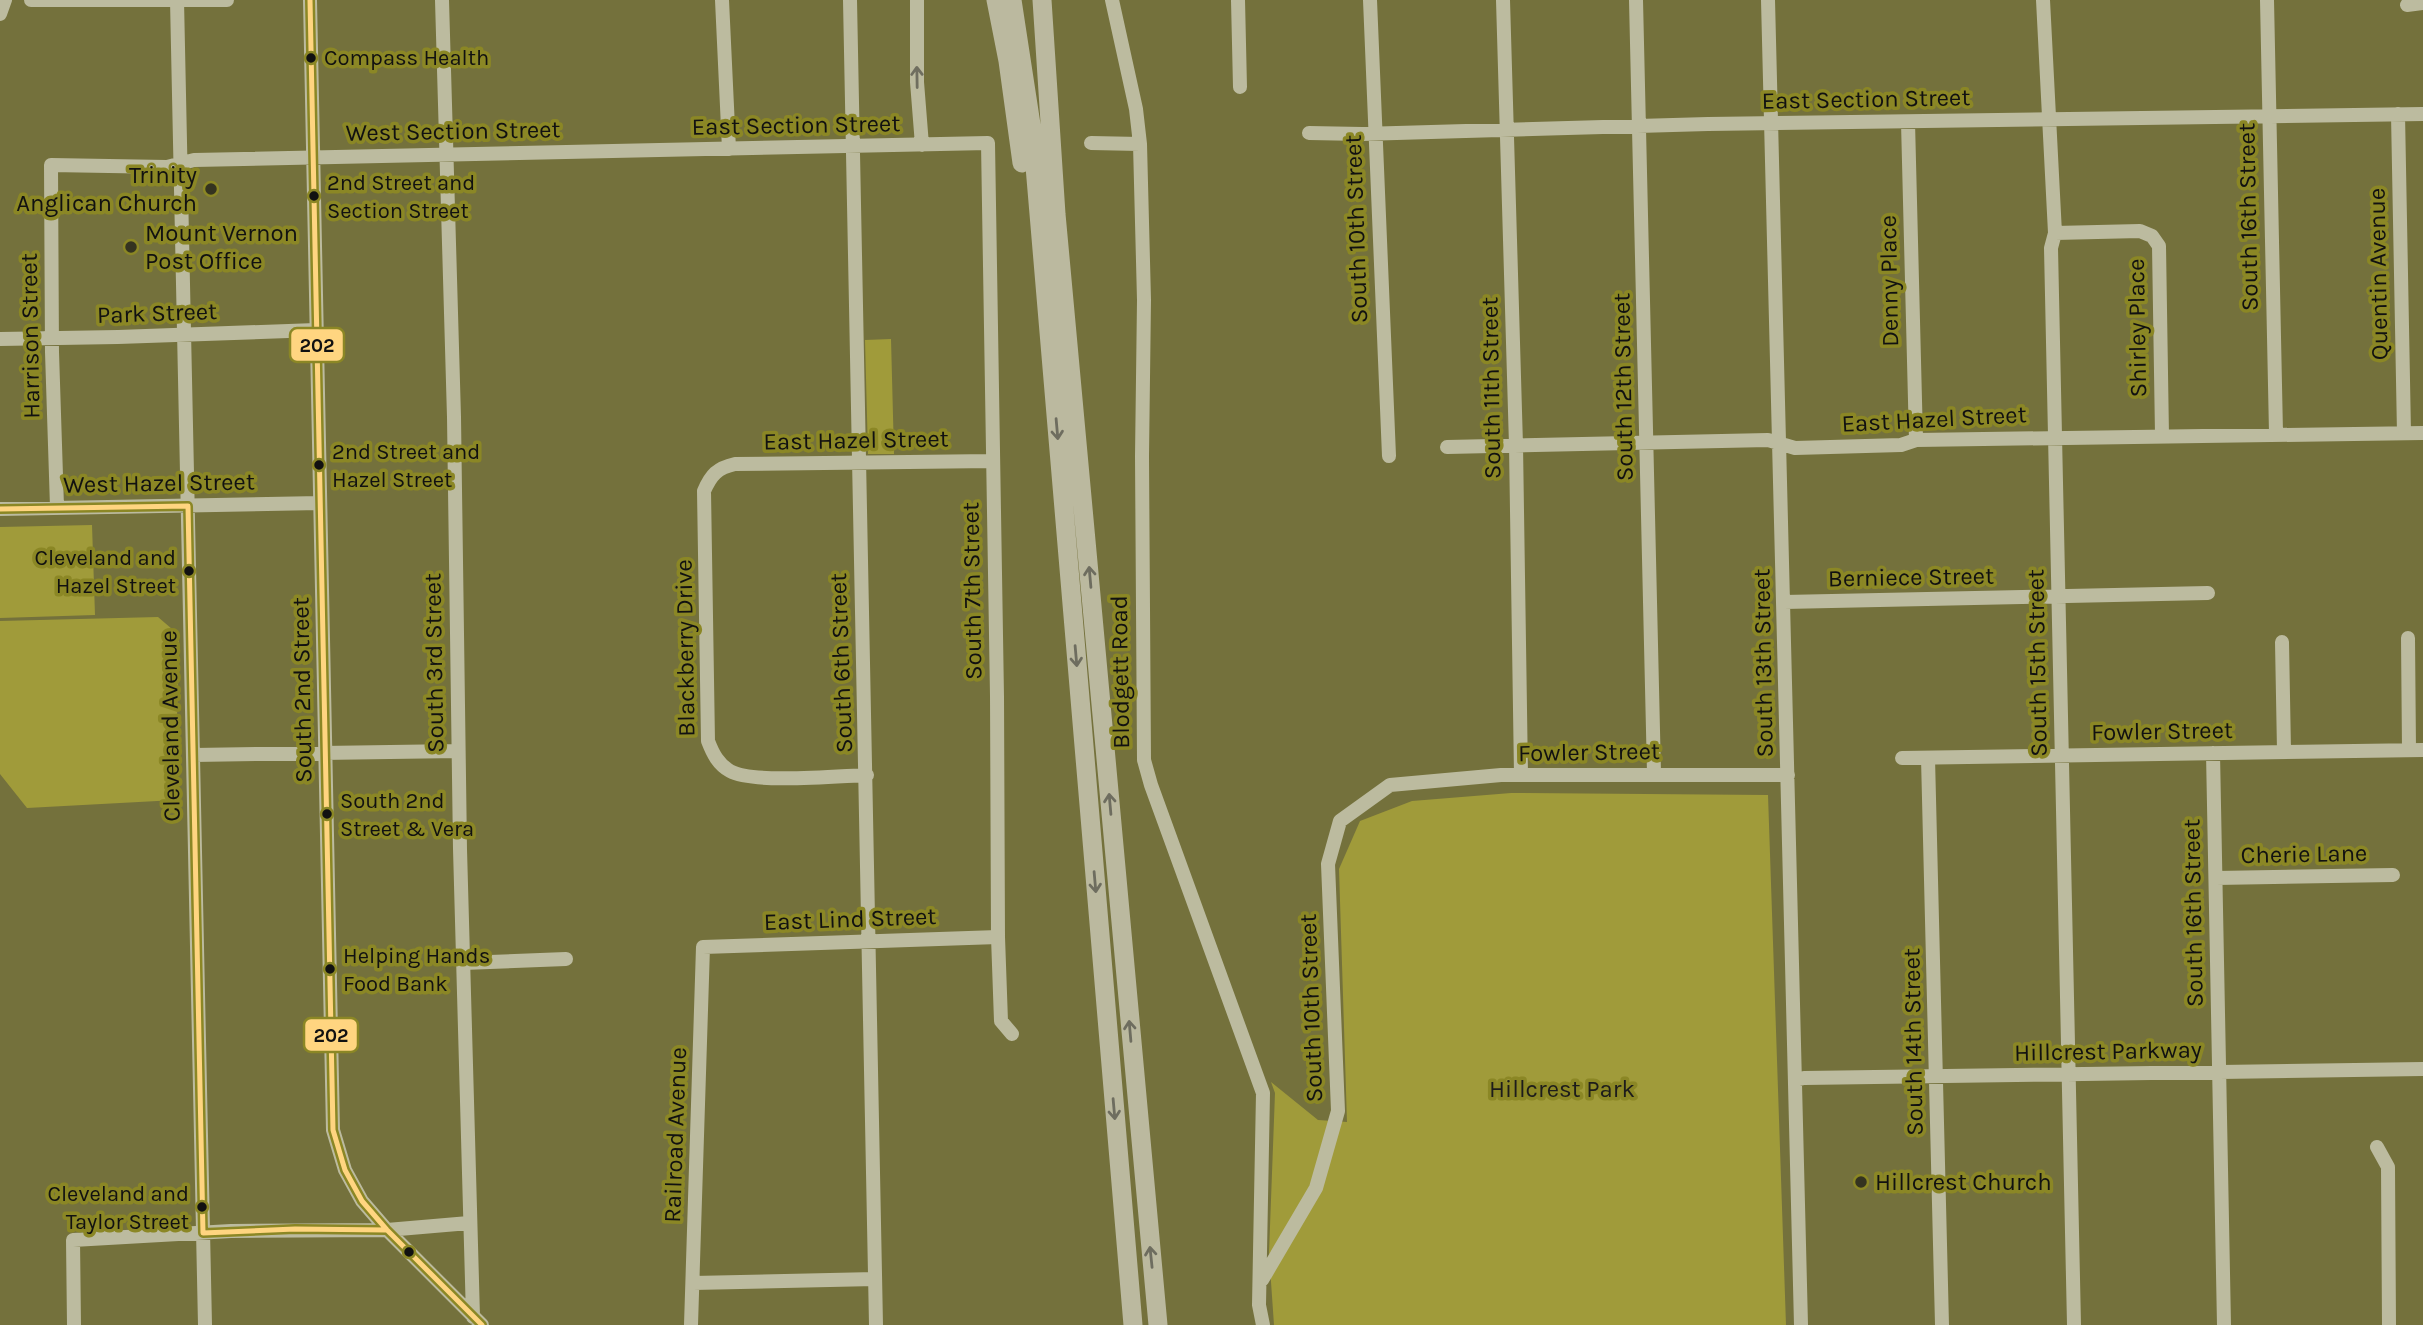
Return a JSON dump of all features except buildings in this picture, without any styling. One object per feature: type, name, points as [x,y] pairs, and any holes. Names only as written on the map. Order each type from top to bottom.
[{"type":"highway","points":[[996,0],[1008,61],[1051,361]]},
{"type":"highway","points":[[1012,0],[1032,131],[1133,1325]]},
{"type":"highway","points":[[1028,0],[1047,94]]},
{"type":"highway","points":[[1042,0],[1047,94],[1158,1325]]},
{"type":"street","points":[[0,14],[5,0]]},
{"type":"street","points":[[31,0],[227,0]]},
{"type":"street","name":"Cleveland Avenue","points":[[177,0],[205,1325]]},
{"type":"street","name":"South 2nd Street","points":[[310,0],[333,1130],[345,1170],[362,1201],[476,1321]]},
{"type":"street","name":"South 3rd Street","points":[[442,0],[454,417],[458,751],[469,1223],[476,1321]]},
{"type":"street","points":[[722,0],[729,149]]},
{"type":"street","name":"South 6th Street","points":[[850,0],[876,1325]]},
{"type":"street","points":[[917,0],[917,82],[922,145]]},
{"type":"street","name":"Blodgett Road","points":[[1111,0],[1136,108],[1140,144],[1144,300],[1144,760],[1263,1093],[1259,1306],[1263,1325]]},
{"type":"street","points":[[1238,0],[1240,87]]},
{"type":"street","name":"South 10th Street","points":[[1370,0],[1389,456]]},
{"type":"street","name":"South 11th Street","points":[[1503,0],[1516,444],[1521,775]]},
{"type":"street","name":"South 12th Street","points":[[1636,0],[1654,773]]},
{"type":"street","name":"South 13th Street","points":[[1768,0],[1801,1325]]},
{"type":"street","name":"South 15th Street","points":[[2043,0],[2055,233],[2051,248],[2054,437],[2074,1325]]},
{"type":"street","name":"South 16th Street","points":[[2267,0],[2276,433]]},
{"type":"street","points":[[2407,5],[2423,3]]},
{"type":"street","name":"Quentin Avenue","points":[[2398,114],[2404,433]]},
{"type":"street","name":"East Section Street","points":[[1310,133],[1375,134],[1639,125],[2423,114]]},
{"type":"street","name":"Denny Place","points":[[1908,121],[1916,440]]},
{"type":"street","name":"East Section Street","points":[[606,151],[988,143]]},
{"type":"street","name":"South 7th Street","points":[[988,143],[998,937],[1001,1021],[1012,1034]]},
{"type":"street","points":[[1091,143],[1140,144]]},
{"type":"street","name":"West Section Street","points":[[51,165],[167,167],[194,160],[606,151]]},
{"type":"street","name":"Harrison Street","points":[[51,165],[57,507]]},
{"type":"street","name":"Shirley Place","points":[[2055,233],[2140,231],[2152,236],[2159,246],[2162,435]]},
{"type":"street","name":"Park Street","points":[[0,339],[316,330]]},
{"type":"street","name":"East Hazel Street","points":[[1447,447],[1768,440],[1795,448],[1900,445],[1916,440],[2423,433]]},
{"type":"street","name":"East Hazel Street","points":[[721,467],[735,464],[992,461]]},
{"type":"street","name":"Blackberry Drive","points":[[721,467],[710,477],[704,491],[708,741],[715,760],[730,772],[766,778],[867,775]]},
{"type":"street","name":"West Hazel Street","points":[[0,509],[320,503]]},
{"type":"street","name":"Berniece Street","points":[[1784,602],[2208,593]]},
{"type":"street","points":[[2407,638],[2416,750]]},
{"type":"street","points":[[2282,642],[2284,751]]},
{"type":"street","name":"Fowler Street","points":[[1902,758],[2416,750]]},
{"type":"street","points":[[194,755],[458,751]]},
{"type":"street","name":"South 16th Street","points":[[2213,753],[2224,1325]]},
{"type":"street","name":"South 14th Street","points":[[1928,758],[1942,1325]]},
{"type":"street","name":"Fowler Street","points":[[1391,785],[1521,775],[1788,775]]},
{"type":"street","name":"South 10th Street","points":[[1261,1281],[1316,1188],[1338,1111],[1328,864],[1340,821],[1391,785]]},
{"type":"street","name":"Cherie Lane","points":[[2216,878],[2393,875]]},
{"type":"street","name":"East Lind Street","points":[[703,947],[998,937]]},
{"type":"street","name":"Railroad Avenue","points":[[691,1325],[703,947]]},
{"type":"street","points":[[463,963],[566,959]]},
{"type":"street","name":"Hillcrest Parkway","points":[[1795,1080],[1804,1077],[2423,1069]]},
{"type":"street","points":[[2377,1147],[2388,1167],[2389,1325]]},
{"type":"street","points":[[74,1325],[73,1240],[295,1229],[387,1230],[469,1223]]},
{"type":"street","points":[[693,1283],[875,1279]]},
{"type":"green space","points":[[891,339],[894,454],[868,454],[865,340]]},
{"type":"green space","points":[[92,525],[95,615],[0,618],[0,527]]},
{"type":"green space","points":[[158,617],[179,635],[177,718],[173,719],[176,800],[27,808],[0,774],[0,621]]},
{"type":"green space","name":"Hillcrest Park","points":[[1511,793],[1768,795],[1786,1325],[1274,1325],[1269,1253],[1275,1093],[1271,1082],[1318,1120],[1347,1122],[1339,869],[1360,821],[1412,801]]},
{"type":"transit line","name":"202","points":[[310,0],[333,1130],[345,1170],[362,1201],[387,1230],[482,1325]]},
{"type":"transit line","name":"202","points":[[0,509],[188,506],[203,1233],[295,1229],[387,1230]]},
{"type":"place","name":"Compass Health","points":[[311,58]]},
{"type":"place","name":"Trinity Anglican Church","points":[[211,189]]},
{"type":"place","name":"2nd Street and Section Street","points":[[314,196]]},
{"type":"place","name":"Mount Vernon Post Office","points":[[131,247]]},
{"type":"place","name":"2nd Street and Hazel Street","points":[[319,465]]},
{"type":"place","name":"Cleveland and Hazel Street","points":[[189,571]]},
{"type":"place","name":"South 2nd Street & Vera","points":[[327,814]]},
{"type":"place","name":"Helping Hands Food Bank","points":[[330,969]]},
{"type":"place","name":"Hillcrest Church","points":[[1861,1182]]},
{"type":"place","name":"Cleveland and Taylor Street","points":[[202,1207]]}]
